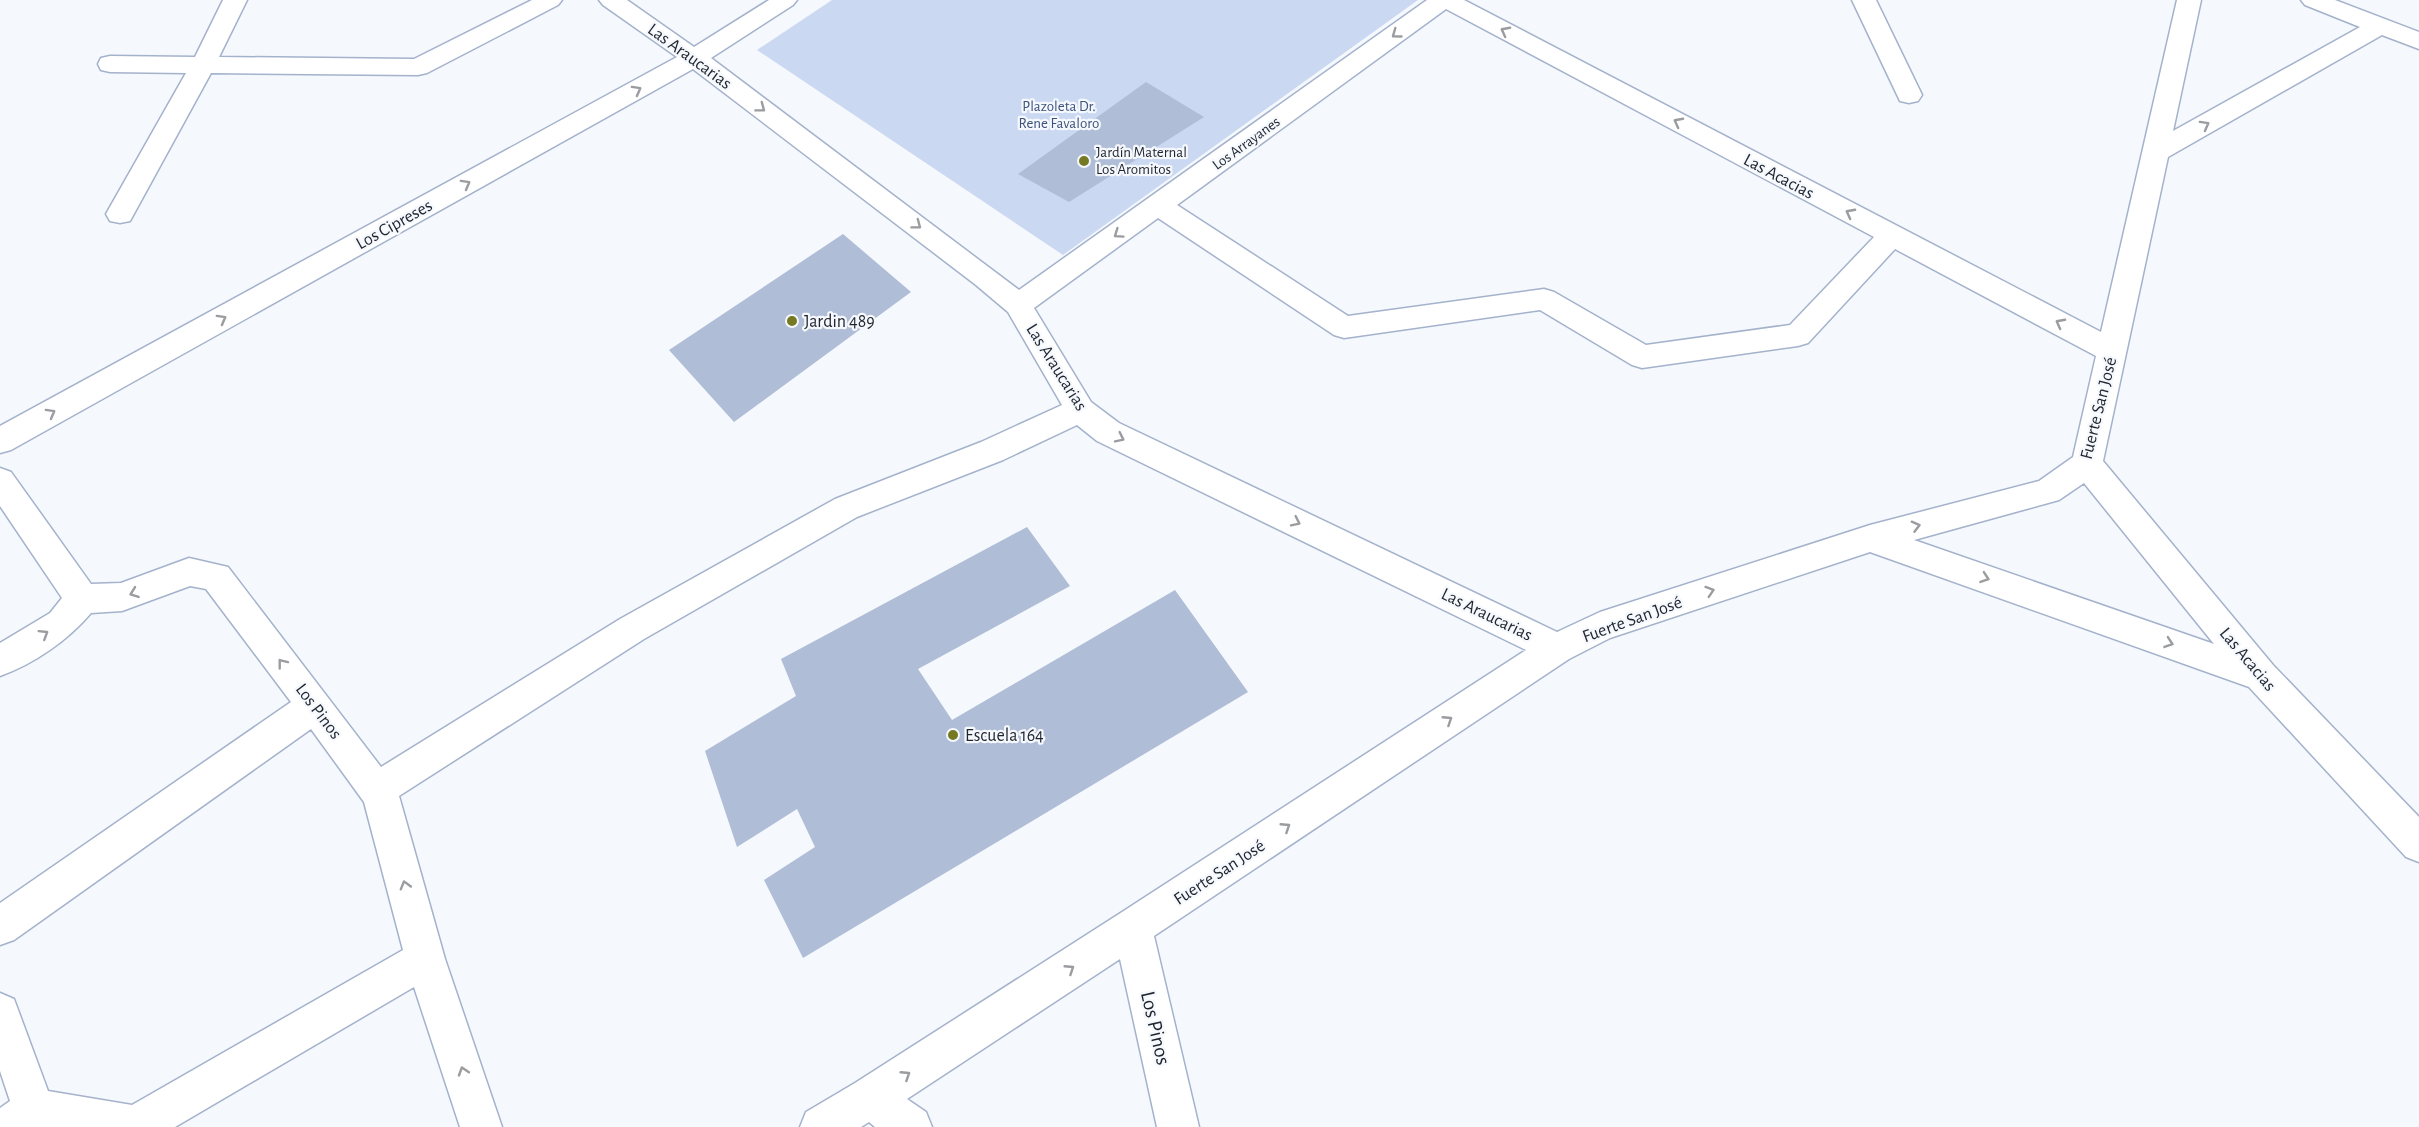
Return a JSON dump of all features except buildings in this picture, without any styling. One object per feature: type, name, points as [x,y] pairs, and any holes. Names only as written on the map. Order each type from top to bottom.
[{"type":"street","points":[[120,214],[203,65],[235,0]]},
{"type":"street","points":[[110,64],[418,67],[550,0]]},
{"type":"street","name":"Las Araucarias","points":[[611,0],[694,58],[986,278],[1018,305],[1080,410],[1108,432],[1557,648]]},
{"type":"street","name":"Los Cipreses","points":[[0,441],[694,58],[785,0]]},
{"type":"street","name":"Los Arrayanes","points":[[1018,305],[1445,0]]},
{"type":"street","name":"Las Acacias","points":[[1445,0],[2112,351]]},
{"type":"street","points":[[1864,0],[1909,95]]},
{"type":"street","name":"Fuerte San José","points":[[821,1127],[870,1098],[1133,928],[1557,648],[1599,627],[1870,538],[2048,491],[2088,464],[2189,0]]},
{"type":"street","points":[[2313,0],[2419,41]]},
{"type":"street","points":[[2154,153],[2380,26]]},
{"type":"street","points":[[1158,206],[1344,327],[1544,299],[1642,357],[1798,335],[1892,235]]},
{"type":"street","points":[[375,790],[632,629],[846,508],[992,451],[1080,410]]},
{"type":"street","name":"Las Acacias","points":[[2088,464],[2261,676],[2419,844]]},
{"type":"street","points":[[0,661],[62,623],[82,599],[1,484]]},
{"type":"street","points":[[1870,538],[2261,676]]},
{"type":"street","name":"Los Pinos","points":[[82,599],[122,597],[189,572],[216,577],[315,706],[380,795],[426,959],[481,1127]]},
{"type":"street","points":[[0,926],[315,706]]},
{"type":"street","name":"Los Pinos","points":[[1133,928],[1178,1127]]},
{"type":"street","points":[[0,1013],[22,1118],[135,1127],[426,959]]},
{"type":"street","points":[[870,1098],[911,1127]]},
{"type":"green space","name":"Plazoleta Dr. Rene Favaloro","points":[[832,0],[1418,0],[1063,255],[757,50]]},
{"type":"place","name":"Jardín Maternal Los Aromitos","points":[[1084,161]]},
{"type":"place","name":"Jardin 489","points":[[792,321]]},
{"type":"place","name":"Escuela 164","points":[[953,735]]}]
